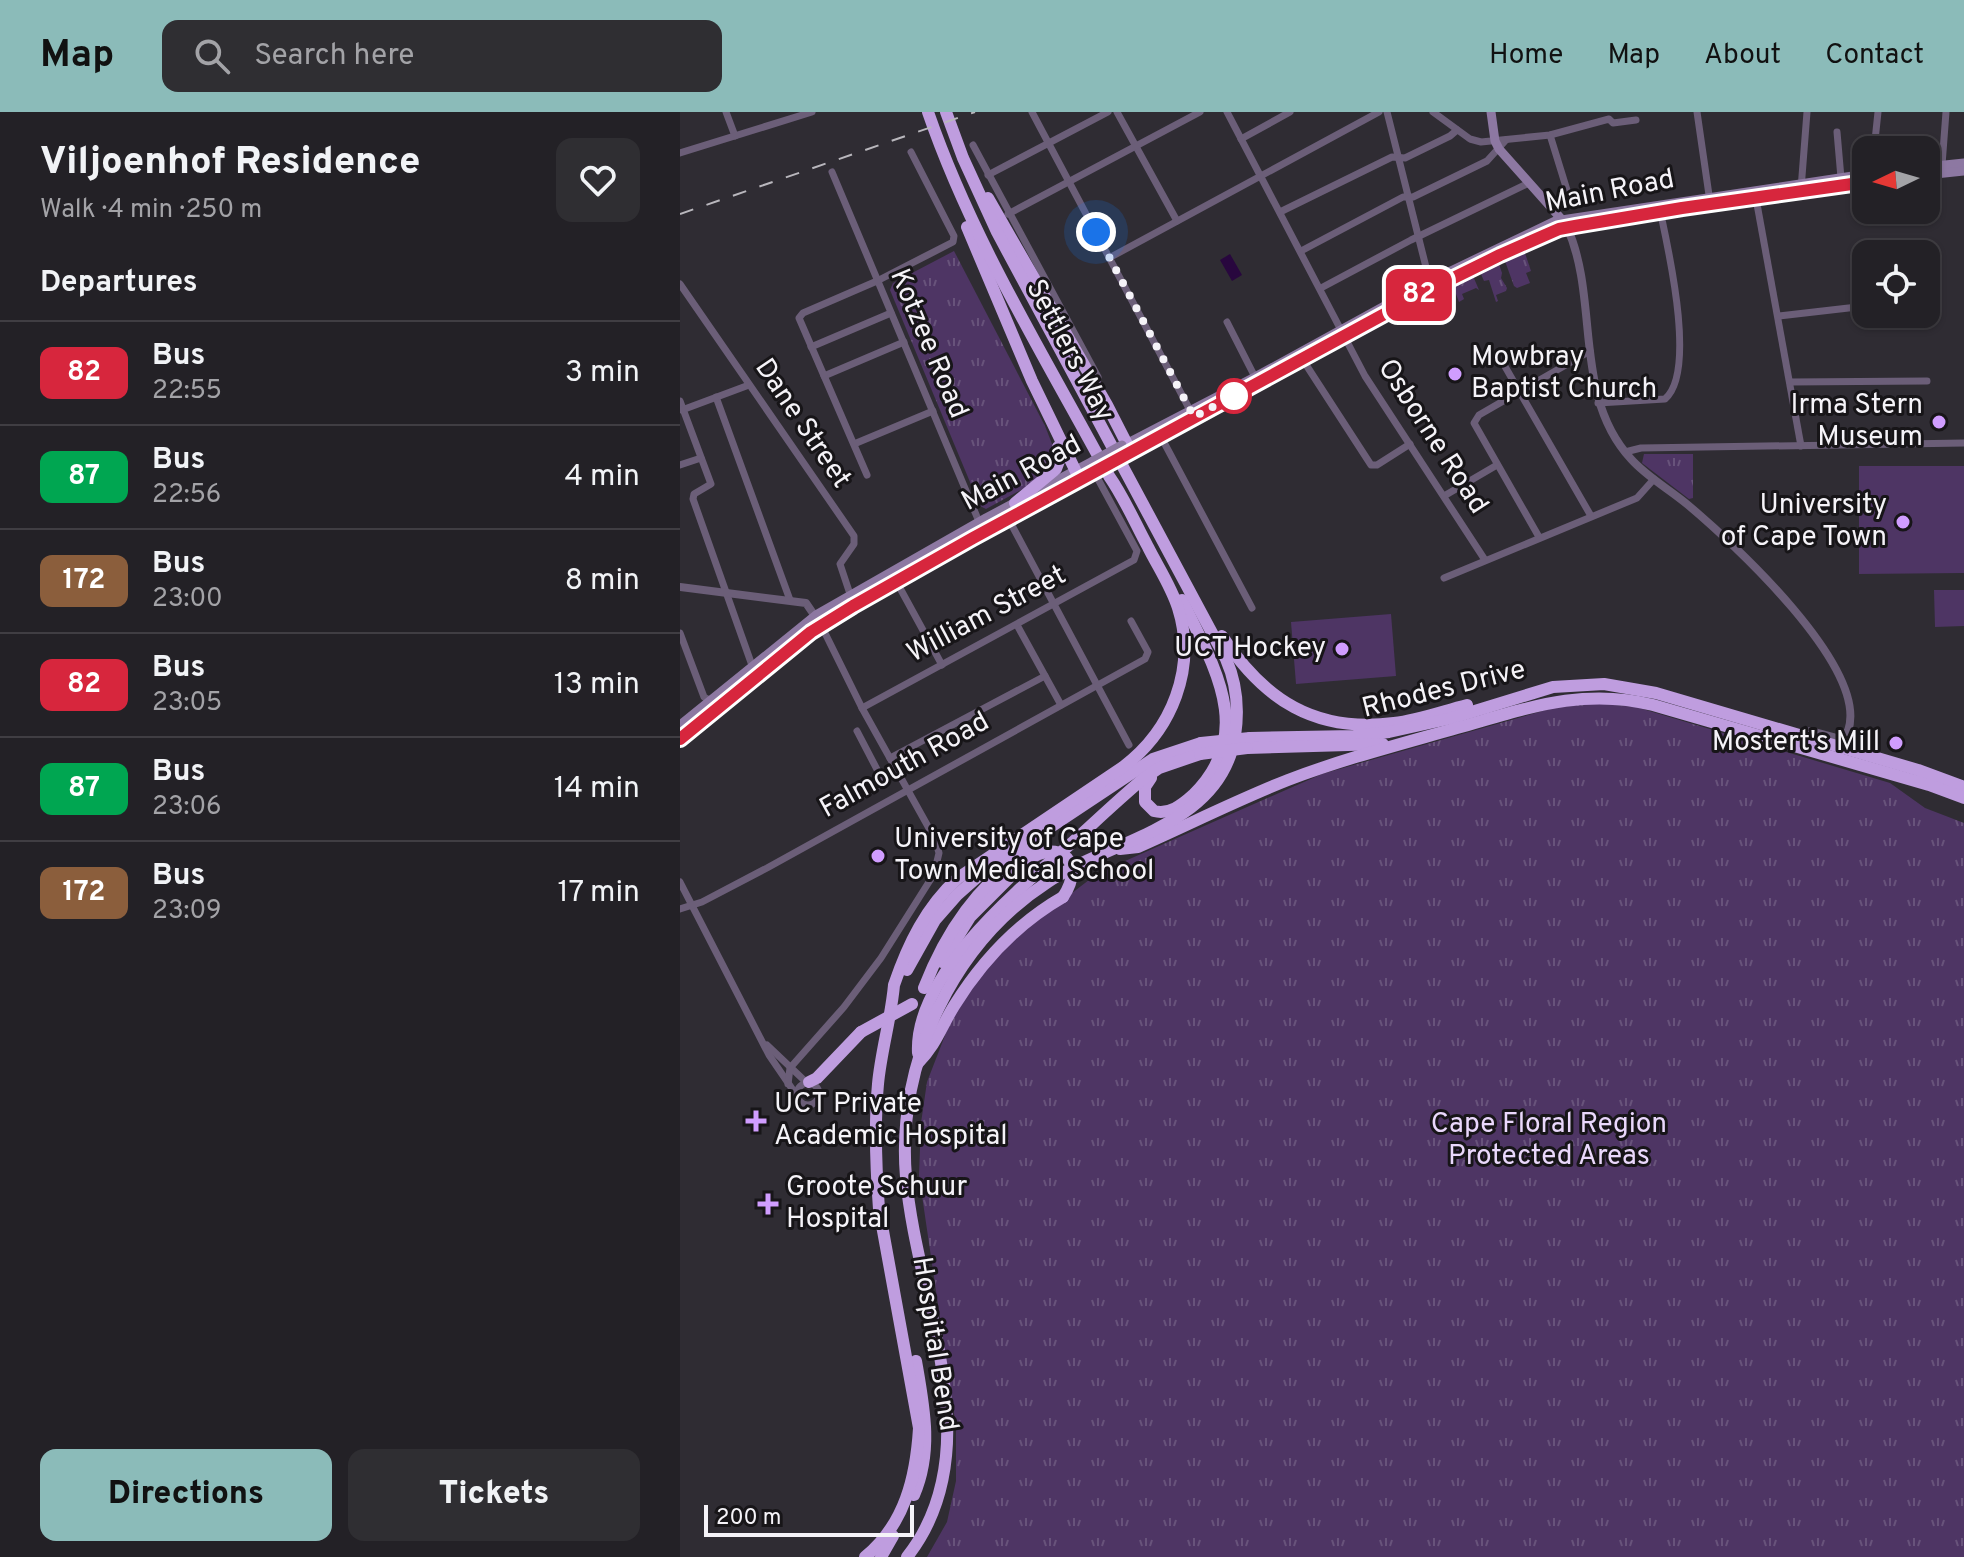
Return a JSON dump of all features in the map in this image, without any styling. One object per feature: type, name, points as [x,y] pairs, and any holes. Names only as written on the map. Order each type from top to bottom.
[{"type":"highway","name":"Settlers Way","points":[[892,1007],[894,985],[907,950],[944,891],[975,864],[1138,755],[1157,734],[1171,710],[1183,671],[1182,625],[1175,599],[1130,510],[978,234],[950,175],[928,112]]},
{"type":"highway","name":"Settlers Way","points":[[946,112],[995,228],[1226,659],[1234,683],[1237,718],[1230,755],[1216,782],[1195,805],[1171,822],[1109,851]]},
{"type":"highway","points":[[963,158],[1107,405],[1127,448]]},
{"type":"highway","points":[[950,175],[962,217],[1047,413],[1078,476]]},
{"type":"highway","points":[[1017,507],[1047,478],[1059,461],[1060,451],[1047,413]]},
{"type":"highway","points":[[1130,510],[1151,540],[1180,594],[1219,679],[1226,704],[1225,736],[1214,767],[1186,801],[1171,810],[1160,812],[1148,806],[1144,791],[1148,780],[1171,758]]},
{"type":"highway","points":[[1197,605],[1265,689],[1291,707],[1317,718],[1349,723],[1394,723],[1504,697],[1521,697]]},
{"type":"highway","name":"Rhodes Drive","points":[[908,967],[935,920],[975,878],[1153,759],[1171,758],[1200,748],[1389,732],[1452,718],[1568,685],[1628,686],[1795,733],[1964,787]]},
{"type":"highway","name":"Rhodes Drive","points":[[1109,851],[1138,847],[1285,781],[1425,737],[1563,699],[1616,698],[1653,705],[1929,785],[1964,798]]},
{"type":"highway","points":[[1248,743],[1362,747],[1425,737]]},
{"type":"highway","points":[[917,1060],[917,1034],[945,976],[963,948],[1002,905],[1143,779],[1171,758]]},
{"type":"highway","points":[[924,988],[956,922],[997,874],[1171,758]]},
{"type":"highway","points":[[808,1082],[817,1078],[861,1032],[912,1004],[930,987],[984,912],[1018,880],[1090,827]]},
{"type":"highway","points":[[912,1004],[970,917],[1021,866],[1036,854],[1048,850],[1058,851],[1067,857],[1073,877],[1063,897],[1029,918],[1001,943],[963,991],[946,1018],[933,1049],[917,1060]]},
{"type":"highway","name":"Hospital Bend","points":[[907,1557],[929,1522],[939,1497],[948,1439],[945,1388],[918,1263],[905,1177],[906,1121],[917,1060],[948,990],[965,961],[993,927],[1051,880],[1109,851]]},
{"type":"highway","points":[[892,1007],[908,967]]},
{"type":"highway","name":"Hospital Bend","points":[[894,1529],[905,1516],[922,1476],[927,1439],[923,1402],[888,1217],[881,1135],[885,1072],[898,997],[908,967]]},
{"type":"highway","name":"Hospital Bend","points":[[892,1007],[878,1083],[875,1132],[879,1209],[919,1428],[917,1459],[894,1529]]},
{"type":"highway","points":[[820,1093],[820,1080],[843,1050]]},
{"type":"highway","points":[[856,1557],[902,1508]]},
{"type":"highway","points":[[865,1557],[894,1529]]},
{"type":"highway","points":[[874,1557],[894,1529]]},
{"type":"highway","points":[[881,1557],[894,1529]]},
{"type":"main road","points":[[1491,112],[1500,143],[1529,183],[1565,224]]},
{"type":"main road","points":[[1942,165],[1964,163]]},
{"type":"main road","points":[[1940,174],[1964,171]]},
{"type":"main road","name":"Main Road","points":[[1802,187],[1852,176]]},
{"type":"main road","name":"Main Road","points":[[687,724],[720,706],[821,625],[979,522],[1017,507],[1078,476],[1519,236],[1632,212],[1802,187],[1852,183]]},
{"type":"main road","name":"Main Road","points":[[680,739],[687,724],[709,700],[816,615],[850,594],[983,532],[1017,507]]},
{"type":"main road","points":[[729,683],[736,693]]},
{"type":"street","points":[[726,112],[735,136]]},
{"type":"street","points":[[1032,112],[1192,413]]},
{"type":"street","points":[[988,175],[1108,112]]},
{"type":"street","points":[[1117,112],[1177,221]]},
{"type":"street","points":[[1008,214],[1200,112]]},
{"type":"street","name":"Osborne Road","points":[[1227,112],[1365,376],[1485,560]]},
{"type":"street","points":[[1241,139],[1290,112]]},
{"type":"street","points":[[1109,258],[1379,112]]},
{"type":"street","points":[[1387,112],[1431,285]]},
{"type":"street","points":[[1433,112],[1475,141],[1500,143],[1550,135],[1609,119],[1613,123],[1636,120]]},
{"type":"street","points":[[1697,112],[1710,200]]},
{"type":"street","points":[[1802,187],[1807,112]]},
{"type":"street","points":[[1875,136],[1878,112]]},
{"type":"street","points":[[1942,165],[1946,112]]},
{"type":"street","points":[[680,153],[808,113]]},
{"type":"street","points":[[1280,212],[1392,157],[1405,158],[1457,130]]},
{"type":"street","points":[[1837,132],[1841,178]]},
{"type":"street","points":[[1550,135],[1571,203]]},
{"type":"street","points":[[1301,251],[1403,197],[1413,197],[1487,161],[1500,143]]},
{"type":"street","points":[[973,145],[1103,386],[1107,405]]},
{"type":"street","points":[[867,475],[800,316],[877,281],[954,239],[911,152]]},
{"type":"street","name":"Kotzee Road","points":[[832,172],[983,532]]},
{"type":"street","points":[[1321,288],[1529,183]]},
{"type":"street","points":[[1755,194],[1801,446]]},
{"type":"street","points":[[1598,403],[1665,399],[1677,376],[1678,307],[1660,208]]},
{"type":"street","points":[[1565,224],[1577,265],[1598,403],[1607,425],[1633,462],[1717,530],[1798,612],[1827,653],[1847,701],[1850,725],[1843,736],[1811,731],[1795,733]]},
{"type":"street","name":"Dane Street","points":[[680,284],[855,540],[840,564],[850,594]]},
{"type":"street","points":[[1779,316],[1852,308]]},
{"type":"street","points":[[811,347],[891,313]]},
{"type":"street","points":[[1227,322],[1257,380]]},
{"type":"street","points":[[824,376],[904,342]]},
{"type":"street","points":[[1539,537],[1474,423],[1479,415],[1590,351]]},
{"type":"street","points":[[1300,356],[1371,465],[1377,465],[1410,444]]},
{"type":"street","points":[[1503,363],[1591,516]]},
{"type":"street","points":[[1790,382],[1927,381]]},
{"type":"street","points":[[749,385],[681,407],[711,484],[693,496],[757,677]]},
{"type":"street","points":[[716,397],[790,600]]},
{"type":"street","points":[[854,444],[933,411]]},
{"type":"street","points":[[1158,432],[1252,608]]},
{"type":"street","points":[[1625,452],[1633,449],[1964,443]]},
{"type":"street","points":[[1633,462],[1639,453],[1649,449]]},
{"type":"street","points":[[680,465],[701,458]]},
{"type":"street","points":[[1444,496],[1497,465]]},
{"type":"street","name":"William Street","points":[[862,708],[1137,557],[1137,551],[1093,467]]},
{"type":"street","points":[[1444,578],[1637,498],[1654,479]]},
{"type":"street","points":[[1017,507],[1054,604],[1129,745]]},
{"type":"street","points":[[893,576],[942,665]]},
{"type":"street","points":[[680,587],[806,603],[816,615],[862,708],[935,839],[939,853],[934,874],[881,958],[844,1007],[790,1068],[788,1084]]},
{"type":"street","name":"Falmouth Road","points":[[680,909],[702,902],[767,868],[1145,659],[1148,655],[1131,621]]},
{"type":"street","points":[[1017,625],[1061,705]]},
{"type":"street","points":[[680,633],[704,696],[720,706]]},
{"type":"street","points":[[890,758],[1045,676]]},
{"type":"street","points":[[839,808],[881,783],[881,776],[857,731]]},
{"type":"street","points":[[864,744],[878,736]]},
{"type":"street","points":[[869,754],[883,746]]},
{"type":"street","points":[[680,882],[774,1065],[800,1102],[809,1105],[818,1100],[820,1093],[816,1086],[790,1068],[765,1043]]},
{"type":"street","points":[[797,1096],[799,1086],[808,1082]]},
{"type":"green space","points":[[954,251],[1054,449],[1052,466],[1030,485],[986,509],[980,506],[890,290],[893,283]]},
{"type":"green space","points":[[1525,253],[1531,271],[1526,273],[1530,283],[1517,288],[1505,261]]},
{"type":"green space","points":[[1499,264],[1501,278],[1507,288],[1496,295],[1496,302],[1489,280],[1484,281],[1481,274]]},
{"type":"green space","points":[[1473,276],[1479,290],[1476,288],[1462,294],[1464,299],[1459,302],[1453,286]]},
{"type":"green space","points":[[1644,454],[1693,454],[1693,498],[1689,499],[1642,463]]},
{"type":"green space","points":[[1859,466],[1964,466],[1964,573],[1859,574]]},
{"type":"green space","points":[[1934,590],[1964,590],[1964,626],[1935,627]]},
{"type":"green space","points":[[1391,614],[1396,676],[1296,684],[1291,622]]},
{"type":"green space","name":"Cape Floral Region Protected Areas","points":[[1593,703],[1636,707],[1890,783],[1925,808],[1964,823],[1964,1557],[927,1557],[947,1522],[956,1481],[956,1427],[919,1175],[921,1123],[927,1082],[951,1020],[981,976],[1011,940],[1098,873],[1322,774],[1553,708]]},
{"type":"shaded area","points":[[1230,254],[1242,275],[1232,281],[1220,260]]},
{"type":"railway","points":[[680,214],[975,112]]},
{"type":"bus line","name":"82","points":[[680,739],[811,632],[853,606],[1194,417],[1500,255],[1559,229],[1852,184]]},
{"type":"place","name":"Mowbray Baptist Church","points":[[1455,374]]},
{"type":"place","name":"Irma Stern Museum","points":[[1939,422]]},
{"type":"place","name":"University of Cape Town","points":[[1903,522]]},
{"type":"place","name":"UCT Hockey","points":[[1342,649]]},
{"type":"place","name":"Mostert's Mill","points":[[1896,743]]},
{"type":"place","name":"University of Cape Town Medical School","points":[[878,856]]},
{"type":"place","name":"UCT Private Academic Hospital","points":[[756,1121]]},
{"type":"place","name":"Groote Schuur Hospital","points":[[768,1204]]},
{"type":"route","points":[[1096,232],[1194,417],[1237,394],[1234,396]]}]
